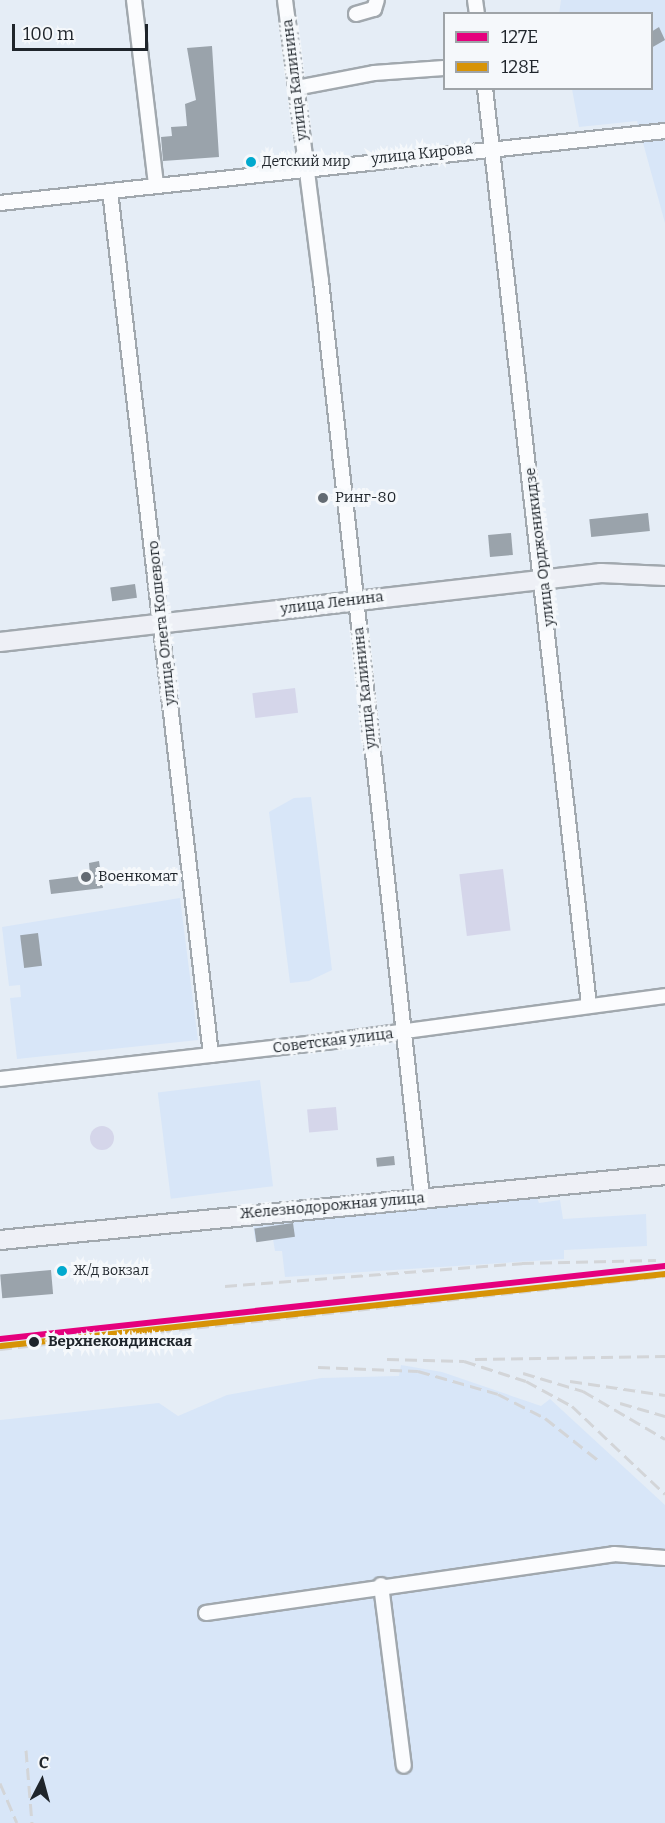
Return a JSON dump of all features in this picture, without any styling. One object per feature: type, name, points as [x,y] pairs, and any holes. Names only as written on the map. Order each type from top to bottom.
[{"type":"main road","name":"улица Ленина","points":[[0,642],[616,571],[665,576]]},
{"type":"main road","name":"Железнодорожная улица","points":[[0,1240],[665,1175]]},
{"type":"street","points":[[134,0],[156,185]]},
{"type":"street","name":"улица Калинина","points":[[285,0],[356,600],[422,1197]]},
{"type":"street","points":[[356,14],[375,9],[378,0]]},
{"type":"street","points":[[296,88],[374,73],[443,68]]},
{"type":"street","name":"улица Орджоникидзе","points":[[485,90],[544,579],[589,1005]]},
{"type":"street","name":"улица Кирова","points":[[0,203],[491,146],[665,131]]},
{"type":"street","name":"улица Олега Кошевого","points":[[110,191],[211,1055]]},
{"type":"street","name":"Советская улица","points":[[0,1079],[403,1032],[665,996]]},
{"type":"street","points":[[206,1612],[614,1554],[665,1558]]},
{"type":"street","points":[[381,1586],[404,1766]]},
{"type":"shaded area","points":[[561,0],[665,0],[665,223],[637,121],[579,127],[572,90],[653,90],[653,12],[559,12]]},
{"type":"shaded area","points":[[295,688],[298,713],[255,718],[252,693]]},
{"type":"shaded area","points":[[311,797],[332,970],[309,981],[290,983],[269,812],[294,798]]},
{"type":"shaded area","points":[[503,869],[511,931],[467,936],[459,874]]},
{"type":"shaded area","points":[[180,898],[198,1040],[17,1059],[10,998],[21,997],[20,985],[9,986],[2,927]]},
{"type":"shaded area","points":[[260,1080],[273,1186],[171,1199],[158,1093]]},
{"type":"shaded area","points":[[336,1107],[338,1130],[309,1132],[307,1110]]},
{"type":"shaded area","points":[[102,1126],[111,1129],[114,1138],[111,1147],[102,1150],[93,1147],[90,1138],[93,1129]]},
{"type":"shaded area","points":[[537,1198],[539,1203],[560,1200],[563,1219],[646,1214],[647,1246],[564,1250],[564,1259],[285,1277],[282,1251],[275,1251],[273,1239],[255,1241],[253,1223]]},
{"type":"shaded area","points":[[401,1365],[442,1372],[541,1406],[550,1399],[665,1505],[665,1823],[0,1823],[0,1420],[159,1403],[178,1416],[227,1395],[321,1378],[399,1376]]},
{"type":"building","points":[[659,27],[665,40],[653,47],[653,31]]},
{"type":"building","name":"Детский мир","points":[[212,46],[219,157],[163,161],[161,137],[172,136],[171,127],[187,126],[185,104],[196,100],[187,48]]},
{"type":"building","points":[[648,513],[650,531],[591,537],[589,519]]},
{"type":"building","points":[[511,533],[513,555],[490,557],[488,535]]},
{"type":"building","points":[[135,584],[137,598],[112,601],[110,587]]},
{"type":"building","name":"Военкомат","points":[[99,861],[103,888],[51,894],[49,880],[90,875],[89,863]]},
{"type":"building","points":[[38,933],[42,966],[24,968],[20,935]]},
{"type":"building","points":[[394,1156],[395,1165],[377,1167],[376,1158]]},
{"type":"building","points":[[293,1223],[295,1237],[256,1242],[254,1228]]},
{"type":"building","points":[[51,1270],[53,1294],[2,1298],[0,1274]]},
{"type":"railway","points":[[225,1286],[522,1263],[656,1260]]},
{"type":"railway","points":[[0,1349],[665,1276]]},
{"type":"railway","points":[[475,1359],[665,1356]]},
{"type":"railway","points":[[387,1359],[464,1361],[526,1381],[572,1406],[665,1494]]},
{"type":"railway","points":[[318,1367],[418,1371],[498,1394],[545,1418],[598,1460]]},
{"type":"railway","points":[[523,1373],[583,1391],[665,1439]]},
{"type":"railway","points":[[570,1381],[665,1395]]},
{"type":"railway","points":[[620,1403],[665,1416]]},
{"type":"railway","points":[[26,1750],[32,1823]]},
{"type":"railway","points":[[0,1783],[17,1823]]},
{"type":"transit line","name":"127Е","points":[[0,1339],[665,1266]]},
{"type":"transit line","name":"128Е","points":[[1,1346],[665,1274]]},
{"type":"place","name":"Детский мир","points":[[251,162]]},
{"type":"place","name":"Ринг-80","points":[[323,498]]},
{"type":"place","name":"Военкомат","points":[[86,877]]},
{"type":"place","name":"Ж/д вокзал","points":[[62,1271]]},
{"type":"place","name":"Верхнекондинская","points":[[34,1342]]}]
